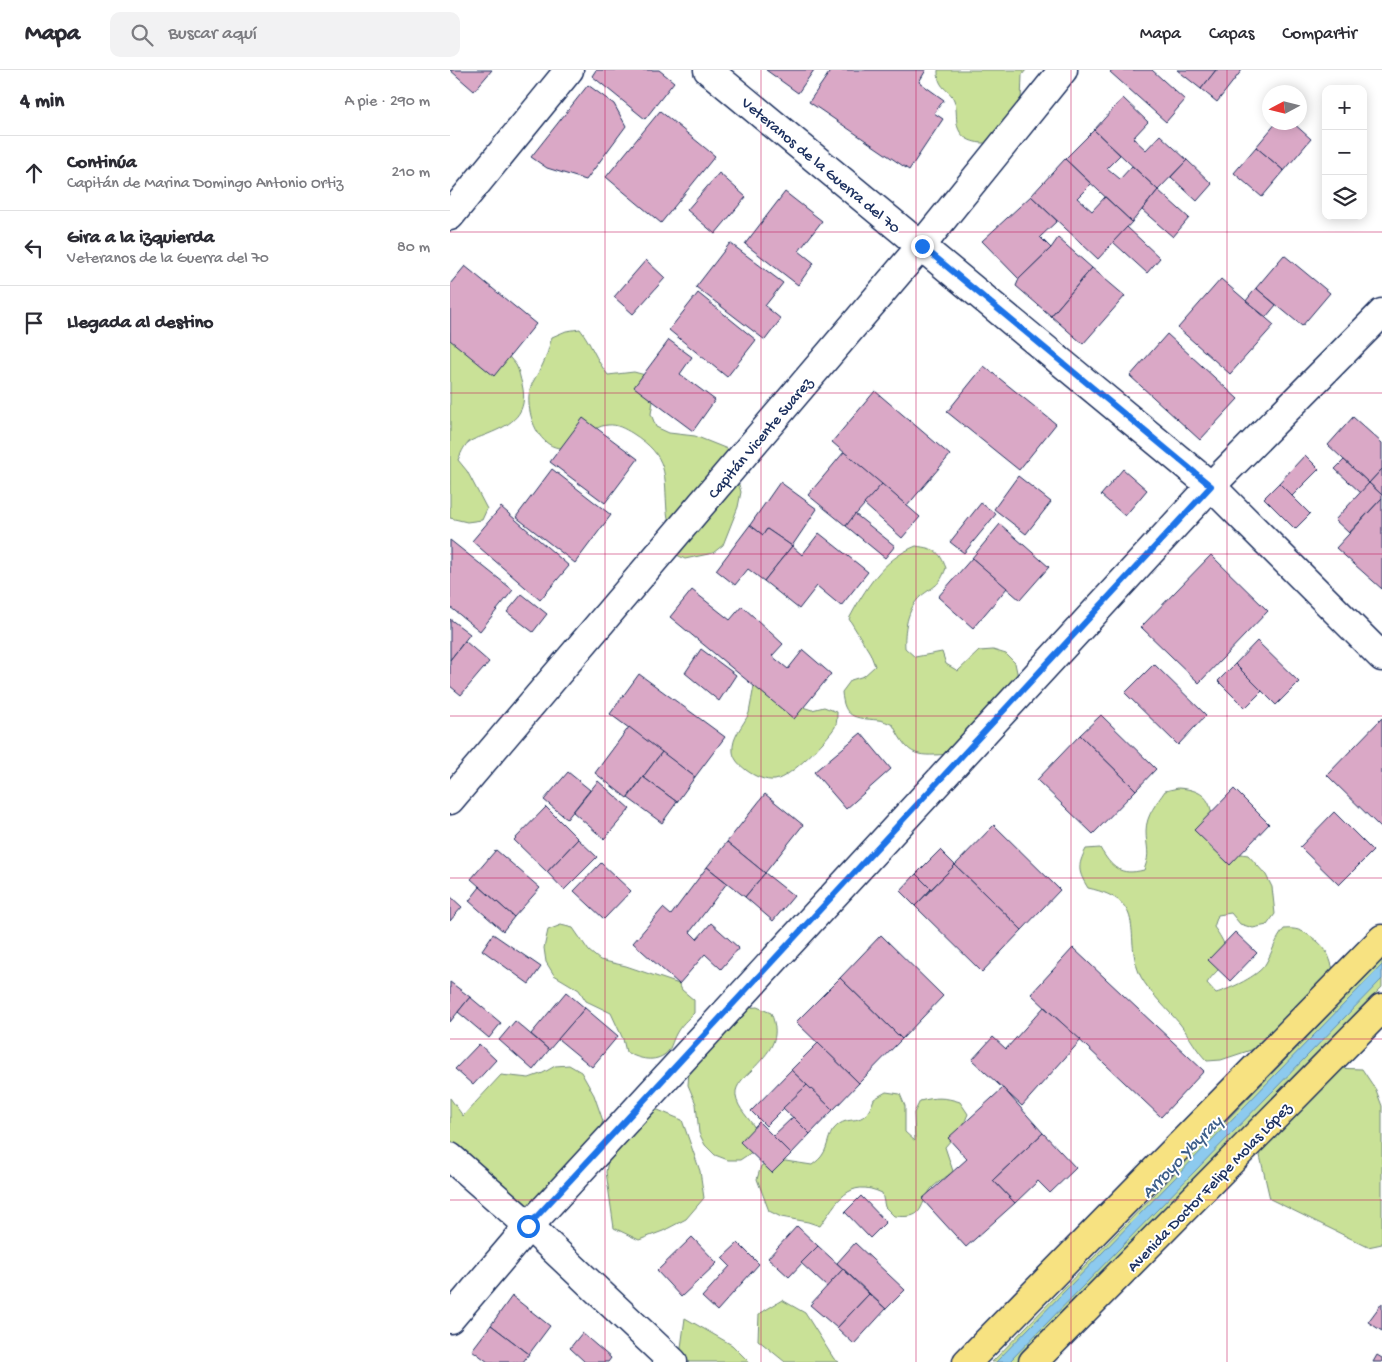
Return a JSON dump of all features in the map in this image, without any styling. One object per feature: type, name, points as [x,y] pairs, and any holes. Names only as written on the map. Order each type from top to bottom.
[{"type":"main road","points":[[967,1362],[1382,939]]},
{"type":"main road","name":"Avenida Doctor Felipe Molas López","points":[[1033,1362],[1382,1008]]},
{"type":"street","points":[[450,216],[570,70]]},
{"type":"street","name":"Veteranos de la Guerra del 70","points":[[708,70],[1211,486],[1382,657]]},
{"type":"street","name":"Capitán Vicente Suarez","points":[[450,800],[922,246],[1063,70]]},
{"type":"street","points":[[450,1319],[528,1226],[1211,486],[1382,313]]},
{"type":"street","points":[[450,1157],[528,1226],[673,1362]]},
{"type":"green space","points":[[938,70],[1026,70],[1022,75],[1021,101],[991,143],[980,143],[965,138],[959,130],[954,100],[942,85],[938,76]]},
{"type":"green space","points":[[580,329],[608,375],[634,372],[649,376],[655,388],[651,414],[656,427],[669,433],[695,436],[735,452],[737,478],[741,492],[738,507],[723,545],[713,553],[685,559],[673,553],[663,467],[653,450],[632,433],[615,425],[601,426],[573,445],[560,448],[544,441],[539,434],[534,425],[529,406],[531,386],[544,363],[552,337],[566,331]]},
{"type":"green space","points":[[450,332],[490,336],[516,365],[524,394],[521,410],[512,421],[497,430],[469,442],[458,460],[467,471],[487,509],[482,520],[467,522],[450,518]]},
{"type":"green space","points":[[916,546],[936,551],[946,568],[939,582],[921,596],[912,607],[906,628],[905,648],[915,657],[942,652],[946,664],[958,671],[979,651],[993,650],[1006,654],[1015,663],[1018,677],[952,754],[922,755],[916,753],[904,744],[893,725],[882,720],[852,715],[848,712],[843,701],[842,692],[851,680],[864,676],[875,666],[870,653],[849,619],[876,576],[894,559]]},
{"type":"green space","points":[[767,683],[787,702],[812,710],[824,707],[837,712],[835,727],[824,741],[799,766],[775,780],[764,779],[749,772],[738,762],[733,752],[736,736],[749,713],[754,686]]},
{"type":"green space","points":[[1178,788],[1191,790],[1206,799],[1212,815],[1210,847],[1222,854],[1248,855],[1266,875],[1272,887],[1275,914],[1267,925],[1253,928],[1240,924],[1231,913],[1218,915],[1214,927],[1220,935],[1226,955],[1223,964],[1207,983],[1216,993],[1251,977],[1266,963],[1284,929],[1295,929],[1304,932],[1317,941],[1326,951],[1337,983],[1260,1047],[1221,1060],[1207,1061],[1180,1024],[1149,989],[1141,977],[1136,962],[1128,912],[1120,902],[1108,894],[1088,888],[1082,878],[1080,869],[1081,860],[1086,849],[1100,848],[1109,861],[1118,869],[1129,872],[1144,870],[1148,854],[1146,825],[1150,814],[1165,791]]},
{"type":"green space","points":[[561,925],[573,928],[589,951],[600,960],[626,966],[679,984],[682,990],[694,1000],[694,1013],[678,1031],[666,1053],[655,1059],[650,1059],[640,1058],[626,1052],[623,1039],[611,1013],[586,1001],[579,990],[554,975],[546,962],[544,948],[548,930]]},
{"type":"green space","points":[[1382,960],[1382,987],[1017,1362],[992,1362]]},
{"type":"green space","points":[[757,1007],[771,1013],[775,1037],[764,1057],[738,1085],[736,1096],[739,1105],[754,1127],[759,1140],[752,1152],[740,1160],[728,1160],[715,1155],[705,1145],[699,1133],[696,1104],[688,1085],[689,1071],[743,1008]]},
{"type":"green space","points":[[569,1065],[581,1072],[594,1095],[603,1121],[599,1132],[632,1112],[658,1110],[682,1120],[700,1171],[704,1198],[686,1219],[663,1231],[639,1240],[614,1228],[606,1172],[608,1160],[549,1203],[509,1207],[497,1188],[492,1174],[450,1167],[450,1098],[463,1116],[501,1075],[529,1078],[555,1066]]},
{"type":"green space","points":[[1332,1068],[1362,1069],[1376,1090],[1382,1106],[1382,1244],[1368,1247],[1270,1199],[1258,1147]]},
{"type":"green space","points":[[886,1092],[900,1094],[905,1106],[905,1132],[915,1141],[914,1113],[920,1101],[940,1098],[955,1100],[960,1102],[968,1114],[963,1126],[945,1147],[953,1171],[931,1189],[919,1211],[911,1216],[894,1216],[885,1207],[882,1193],[860,1188],[845,1194],[832,1208],[820,1226],[781,1217],[769,1211],[757,1179],[761,1166],[772,1159],[812,1165],[822,1155],[830,1134],[834,1129],[845,1121],[865,1115],[874,1099]]},
{"type":"green space","points":[[782,1300],[805,1313],[834,1359],[839,1362],[785,1362],[758,1340],[759,1314]]},
{"type":"green space","points":[[685,1318],[732,1345],[749,1362],[683,1362],[680,1355]]},
{"type":"water","points":[[1382,965],[1382,979],[1009,1362],[996,1362]]},
{"type":"building","points":[[450,70],[492,70],[474,91]]},
{"type":"building","points":[[596,70],[659,70],[674,82],[645,119],[592,76]]},
{"type":"building","points":[[766,70],[814,70],[798,93]]},
{"type":"building","points":[[831,70],[926,70],[919,82],[944,100],[934,113],[943,119],[909,170],[809,102]]},
{"type":"building","points":[[1112,70],[1152,70],[1185,100],[1166,122],[1110,72]]},
{"type":"building","points":[[1177,70],[1216,70],[1201,89]]},
{"type":"building","points":[[1216,70],[1242,70],[1217,102],[1201,89]]},
{"type":"building","points":[[588,85],[614,104],[626,126],[586,180],[547,168],[531,157]]},
{"type":"building","points":[[1123,98],[1148,122],[1133,138],[1146,150],[1160,135],[1187,160],[1158,190],[1094,130]]},
{"type":"building","points":[[660,111],[715,156],[661,223],[606,177]]},
{"type":"building","points":[[1094,130],[1120,155],[1107,168],[1120,179],[1132,166],[1158,190],[1132,222],[1065,159]]},
{"type":"building","points":[[1270,130],[1301,130],[1311,139],[1284,171],[1256,147]]},
{"type":"building","points":[[1256,147],[1284,171],[1262,197],[1234,173]]},
{"type":"building","points":[[1065,159],[1091,184],[1077,198],[1092,211],[1105,197],[1132,222],[1098,259],[1031,196]]},
{"type":"building","points":[[1187,160],[1212,184],[1197,201],[1171,177]]},
{"type":"building","points":[[719,173],[746,197],[715,234],[687,210]]},
{"type":"building","points":[[1158,190],[1189,218],[1173,237],[1142,210]]},
{"type":"building","points":[[785,192],[822,221],[799,251],[814,263],[798,285],[745,244]]},
{"type":"building","points":[[1031,196],[1057,221],[1040,237],[1051,248],[1019,279],[982,241]]},
{"type":"building","points":[[1127,227],[1160,258],[1147,273],[1113,242]]},
{"type":"building","points":[[1058,238],[1092,268],[1051,316],[1016,286],[1019,279],[1051,248]]},
{"type":"building","points":[[730,243],[783,283],[765,306],[781,319],[765,340],[696,287]]},
{"type":"building","points":[[1284,255],[1330,293],[1302,326],[1256,288]]},
{"type":"building","points":[[646,260],[665,278],[633,314],[614,297]]},
{"type":"building","points":[[465,266],[536,324],[494,376],[450,340],[450,284]]},
{"type":"building","points":[[1092,268],[1125,296],[1083,344],[1051,316]]},
{"type":"building","points":[[1221,279],[1274,325],[1230,374],[1178,328]]},
{"type":"building","points":[[1256,288],[1276,305],[1266,317],[1246,301]]},
{"type":"building","points":[[698,293],[756,340],[727,377],[669,330]]},
{"type":"building","points":[[1167,334],[1238,399],[1200,440],[1130,376]]},
{"type":"building","points":[[669,340],[692,357],[680,374],[715,400],[693,431],[634,387]]},
{"type":"building","points":[[984,366],[1056,424],[1019,470],[947,412]]},
{"type":"building","points":[[875,391],[950,455],[907,506],[832,442]]},
{"type":"building","points":[[1353,417],[1382,443],[1382,469],[1369,483],[1328,445]]},
{"type":"building","points":[[583,418],[638,459],[605,503],[550,462]]},
{"type":"building","points":[[844,452],[882,484],[846,526],[808,495]]},
{"type":"building","points":[[1305,455],[1319,469],[1292,496],[1279,483]]},
{"type":"building","points":[[1344,460],[1369,483],[1361,493],[1335,469]]},
{"type":"building","points":[[552,469],[611,515],[575,563],[516,517]]},
{"type":"building","points":[[1123,469],[1147,490],[1125,516],[1101,495]]},
{"type":"building","points":[[1382,469],[1382,495],[1369,483]]},
{"type":"building","points":[[1018,476],[1051,502],[1026,534],[994,509]]},
{"type":"building","points":[[780,482],[817,509],[792,546],[767,529],[763,535],[750,525]]},
{"type":"building","points":[[1279,483],[1310,514],[1295,529],[1264,498]]},
{"type":"building","points":[[1369,483],[1382,495],[1382,498],[1349,533],[1335,520]]},
{"type":"building","points":[[882,484],[920,517],[902,538],[864,504]]},
{"type":"building","points":[[1382,498],[1382,589],[1336,548]]},
{"type":"building","points":[[981,503],[996,514],[964,553],[950,542]]},
{"type":"building","points":[[501,507],[569,566],[540,600],[472,541]]},
{"type":"building","points":[[855,514],[895,546],[885,558],[846,526]]},
{"type":"building","points":[[1000,524],[1049,567],[1020,600],[972,558]]},
{"type":"building","points":[[750,525],[763,535],[767,529],[792,546],[764,581],[748,569],[735,585],[716,570]]},
{"type":"building","points":[[819,533],[868,572],[841,606],[817,586],[799,609],[764,581],[792,546],[802,555]]},
{"type":"building","points":[[450,540],[513,590],[480,631],[450,607]]},
{"type":"building","points":[[1211,555],[1268,611],[1199,683],[1141,627]]},
{"type":"building","points":[[972,558],[1007,588],[973,628],[938,597]]},
{"type":"building","points":[[692,590],[730,620],[742,606],[783,644],[772,656],[788,669],[803,650],[831,674],[794,719],[670,617]]},
{"type":"building","points":[[522,594],[547,614],[533,632],[507,612]]},
{"type":"building","points":[[450,619],[470,634],[450,660]]},
{"type":"building","points":[[465,641],[489,662],[461,695],[450,686],[450,660]]},
{"type":"building","points":[[1257,641],[1299,682],[1276,705],[1235,664]]},
{"type":"building","points":[[701,649],[736,675],[719,701],[685,673]]},
{"type":"building","points":[[1154,664],[1206,715],[1178,745],[1125,693]]},
{"type":"building","points":[[1235,664],[1262,691],[1245,708],[1218,681]]},
{"type":"building","points":[[639,674],[725,737],[695,777],[610,714]]},
{"type":"building","points":[[1101,715],[1156,769],[1136,790],[1080,735]]},
{"type":"building","points":[[1382,718],[1382,829],[1327,775]]},
{"type":"building","points":[[629,727],[662,752],[627,798],[595,773]]},
{"type":"building","points":[[861,733],[891,769],[846,809],[814,772]]},
{"type":"building","points":[[1080,735],[1136,790],[1093,834],[1037,780]]},
{"type":"building","points":[[662,752],[695,777],[677,802],[643,777]]},
{"type":"building","points":[[568,772],[590,790],[567,819],[544,800]]},
{"type":"building","points":[[643,777],[677,802],[662,823],[628,798]]},
{"type":"building","points":[[598,781],[630,809],[604,839],[573,812]]},
{"type":"building","points":[[1234,789],[1269,824],[1230,865],[1194,830]]},
{"type":"building","points":[[765,794],[803,825],[765,873],[727,842]]},
{"type":"building","points":[[546,807],[578,839],[547,872],[514,840]]},
{"type":"building","points":[[1334,812],[1373,851],[1339,885],[1300,847]]},
{"type":"building","points":[[994,825],[1060,890],[1022,930],[955,865]]},
{"type":"building","points":[[578,839],[597,857],[564,890],[547,872]]},
{"type":"building","points":[[727,842],[765,873],[745,897],[707,867]]},
{"type":"building","points":[[496,850],[540,888],[514,917],[471,879]]},
{"type":"building","points":[[940,850],[955,865],[931,889],[916,874]]},
{"type":"building","points":[[601,863],[631,891],[604,919],[574,891]]},
{"type":"building","points":[[955,865],[1022,930],[982,972],[915,906]]},
{"type":"building","points":[[707,867],[727,883],[690,932],[697,939],[711,923],[739,948],[721,969],[705,954],[679,984],[633,943],[663,908],[671,915]]},
{"type":"building","points":[[765,873],[794,896],[773,921],[745,897]]},
{"type":"building","points":[[916,874],[931,889],[915,906],[900,891]]},
{"type":"building","points":[[480,887],[514,917],[503,931],[469,901]]},
{"type":"building","points":[[450,896],[462,907],[450,921]]},
{"type":"building","points":[[1235,932],[1257,953],[1230,981],[1208,960]]},
{"type":"building","points":[[493,934],[541,967],[529,984],[482,950]]},
{"type":"building","points":[[881,935],[943,996],[902,1039],[840,978]]},
{"type":"building","points":[[1073,948],[1204,1071],[1161,1117],[1031,994]]},
{"type":"building","points":[[840,978],[902,1039],[859,1083],[796,1022]]},
{"type":"building","points":[[450,982],[470,997],[450,1022]]},
{"type":"building","points":[[566,992],[585,1008],[549,1050],[531,1034]]},
{"type":"building","points":[[470,997],[501,1023],[489,1038],[458,1012]]},
{"type":"building","points":[[1044,1007],[1081,1040],[1022,1106],[972,1060],[993,1037],[1006,1049]]},
{"type":"building","points":[[585,1008],[618,1036],[592,1067],[558,1039]]},
{"type":"building","points":[[515,1021],[549,1050],[533,1070],[499,1040]]},
{"type":"building","points":[[818,1043],[859,1083],[833,1110],[791,1070]]},
{"type":"building","points":[[479,1044],[496,1060],[473,1085],[455,1069]]},
{"type":"building","points":[[791,1070],[807,1085],[766,1126],[751,1111]]},
{"type":"building","points":[[807,1085],[833,1110],[810,1134],[783,1108]]},
{"type":"building","points":[[1003,1088],[1043,1133],[993,1180],[1015,1203],[966,1247],[922,1199],[967,1159],[948,1138]]},
{"type":"building","points":[[793,1117],[810,1134],[791,1154],[773,1136]]},
{"type":"building","points":[[759,1122],[791,1154],[772,1173],[740,1142]]},
{"type":"building","points":[[1043,1133],[1076,1168],[1050,1193],[1038,1181],[1015,1203],[993,1180]]},
{"type":"building","points":[[861,1196],[886,1222],[870,1238],[845,1212]]},
{"type":"building","points":[[797,1226],[818,1246],[789,1277],[768,1258]]},
{"type":"building","points":[[692,1237],[717,1263],[681,1297],[657,1271]]},
{"type":"building","points":[[738,1243],[759,1264],[717,1311],[702,1297],[730,1266],[722,1258]]},
{"type":"building","points":[[855,1243],[905,1290],[886,1309],[837,1263]]},
{"type":"building","points":[[818,1246],[843,1269],[827,1287],[801,1263]]},
{"type":"building","points":[[843,1269],[869,1294],[837,1328],[810,1305]]},
{"type":"building","points":[[869,1294],[886,1309],[854,1344],[837,1328]]},
{"type":"building","points":[[512,1296],[550,1326],[529,1354],[491,1325]]},
{"type":"building","points":[[1382,1303],[1382,1331],[1368,1322]]},
{"type":"building","points":[[491,1325],[529,1354],[523,1362],[488,1362],[472,1350]]},
{"type":"building","points":[[582,1333],[611,1358],[608,1362],[585,1362],[570,1348]]},
{"type":"building","points":[[1377,1355],[1382,1358],[1382,1362],[1373,1362]]},
{"type":"route","points":[[528,1226],[1211,486],[922,246]]},
{"type":"water label","name":"Arroyo Ybyray","points":[[1181,1156]]}]
